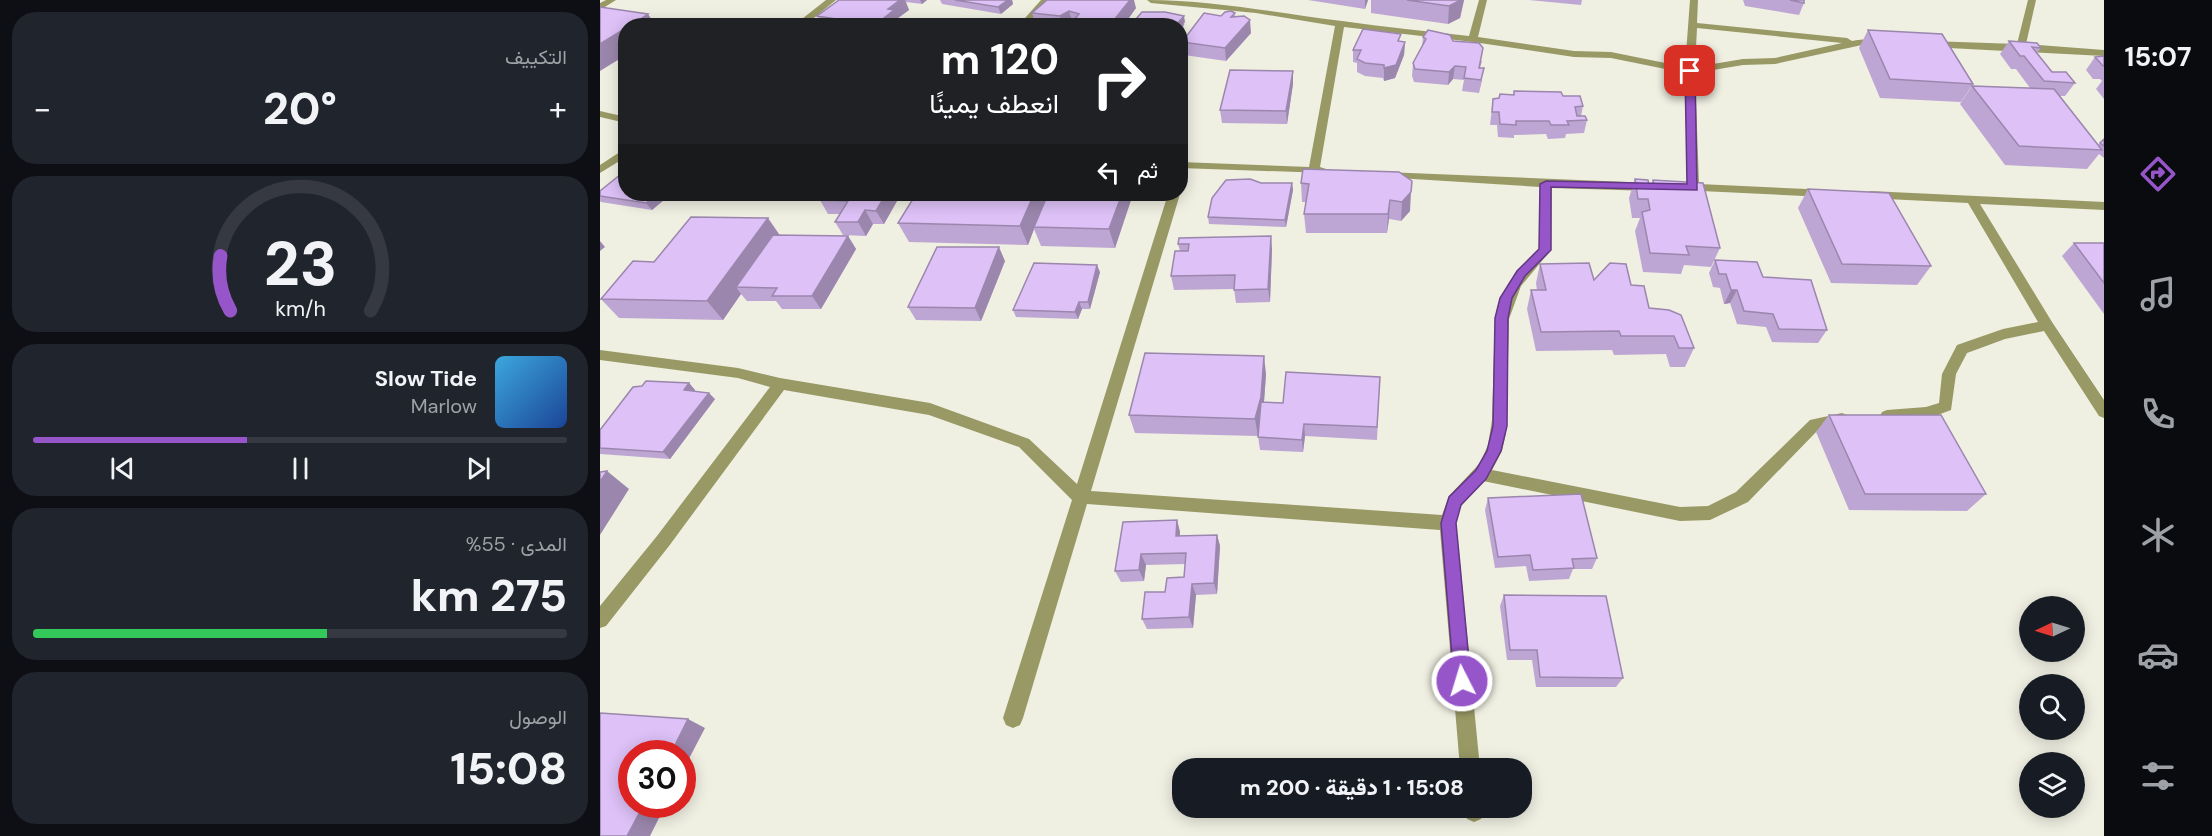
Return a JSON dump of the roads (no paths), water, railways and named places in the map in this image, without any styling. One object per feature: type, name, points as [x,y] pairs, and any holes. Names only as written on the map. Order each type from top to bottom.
[{"type":"street","points":[[600,7],[612,0]]},
{"type":"street","points":[[808,18],[832,0]]},
{"type":"street","points":[[1029,18],[1046,0]]},
{"type":"street","points":[[1151,0],[1256,10],[1340,24],[1473,39],[1574,54],[1620,56],[1690,71],[1743,62],[1775,61],[1862,42]]},
{"type":"street","points":[[1256,10],[1262,0]]},
{"type":"street","points":[[1473,39],[1483,0]]},
{"type":"street","points":[[1693,188],[1690,71],[1694,0]]},
{"type":"street","points":[[2021,46],[2031,0]]},
{"type":"street","points":[[1314,171],[1340,24]]},
{"type":"street","points":[[1692,25],[1862,42],[1896,43]]},
{"type":"street","points":[[1919,44],[2021,46],[2104,53]]},
{"type":"street","points":[[600,114],[618,118]]},
{"type":"street","points":[[600,170],[618,157]]},
{"type":"street","points":[[1188,167],[1337,172]]},
{"type":"street","points":[[1372,174],[1546,184],[1833,194]]},
{"type":"street","points":[[1469,758],[1448,523],[1454,502],[1481,474],[1494,451],[1500,426],[1502,318],[1506,298],[1521,274],[1545,250],[1546,184]]},
{"type":"street","points":[[1856,195],[2104,206]]},
{"type":"street","points":[[1972,200],[2104,412]]},
{"type":"street","points":[[1012,718],[1172,201]]},
{"type":"street","points":[[1481,474],[1680,514],[1710,513],[1742,497],[1815,424],[1838,419],[1928,413],[1946,406],[1949,374],[1962,349],[2003,334],[2048,325]]},
{"type":"street","points":[[602,358],[738,373],[780,384],[930,409],[1024,443],[1080,497],[1448,523]]},
{"type":"street","points":[[600,620],[663,541],[780,384]]}]
